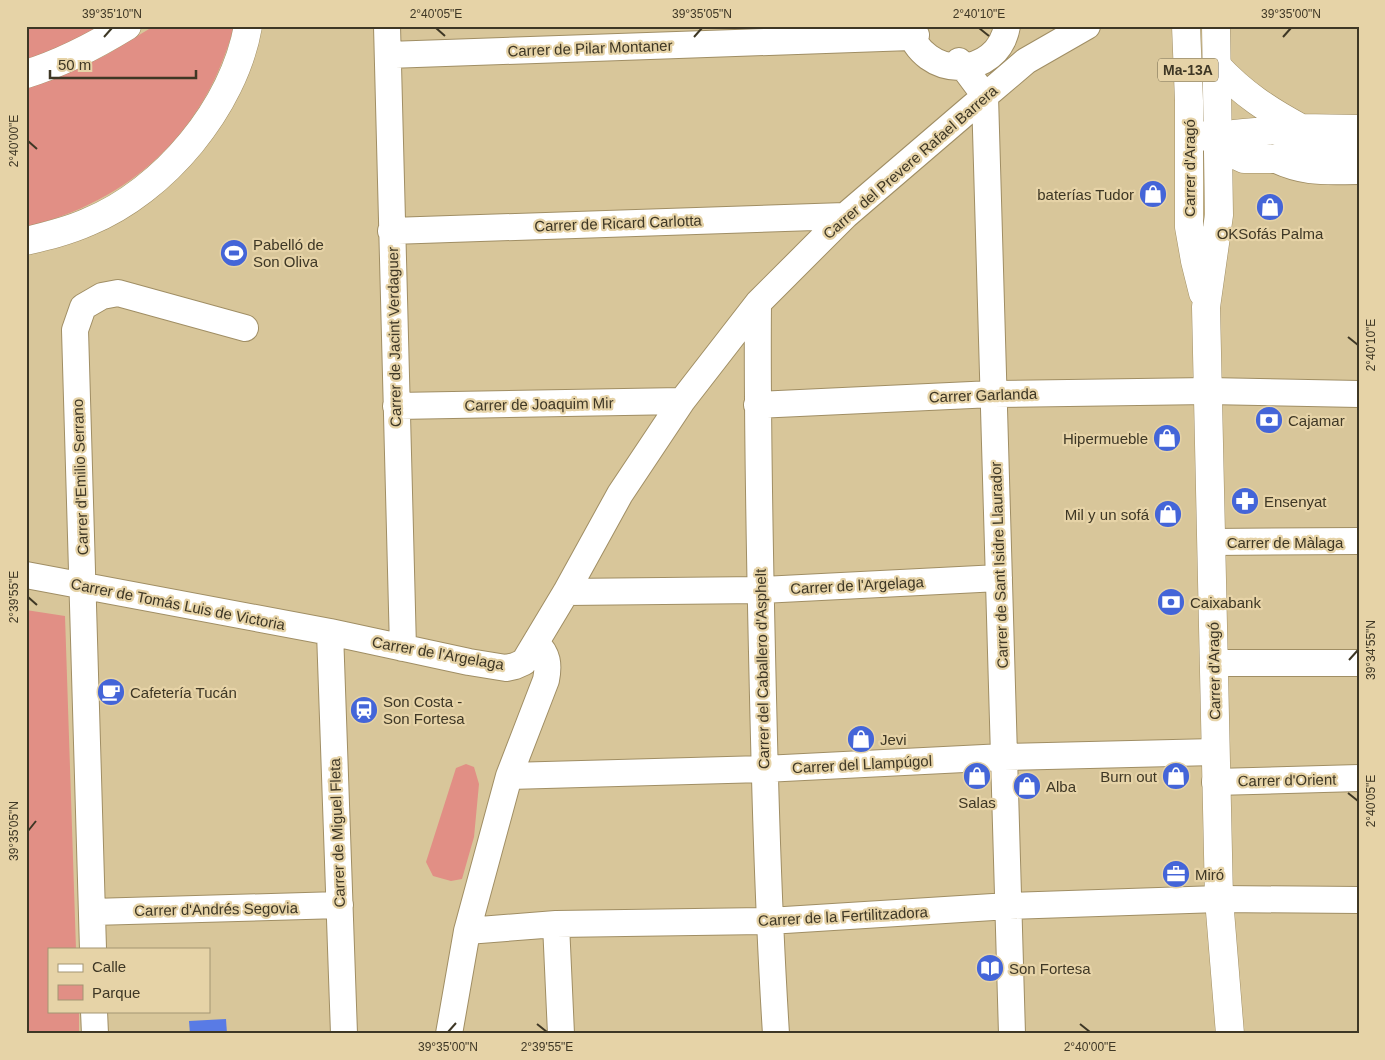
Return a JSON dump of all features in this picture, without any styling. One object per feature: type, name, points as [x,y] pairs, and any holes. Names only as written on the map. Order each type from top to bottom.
[{"type":"main road","points":[[26,74],[71,56],[127,26]]},
{"type":"main road","points":[[26,241],[55,234],[90,222],[121,205],[150,184],[177,160],[199,133],[219,103],[235,69],[248,26]]},
{"type":"main road","name":"Carrer d'Aragó","points":[[1186,26],[1190,114],[1189,227],[1194,261],[1206,307]]},
{"type":"main road","name":"Carrer d'Aragó","points":[[1216,26],[1219,215],[1206,307],[1215,782],[1219,899],[1230,1034]]},
{"type":"main road","points":[[1217,66],[1243,93],[1274,114],[1301,128]]},
{"type":"main road","points":[[1190,114],[1198,126],[1218,144],[1244,158],[1274,159],[1307,152],[1359,152]]},
{"type":"main road","points":[[1189,177],[1203,158],[1218,144],[1234,134],[1301,128],[1359,129]]},
{"type":"main road","points":[[1219,186],[1234,166],[1244,158]]},
{"type":"street","name":"Carrer de Jacint Verdaguer","points":[[387,26],[402,648]]},
{"type":"street","points":[[912,33],[920,51],[933,61],[948,66],[982,62],[996,50],[1006,34],[1007,26]]},
{"type":"street","name":"Carrer del Prevere Rafael Barrera","points":[[536,643],[620,494],[682,401],[758,303],[845,216],[985,96],[1026,62],[1088,26]]},
{"type":"street","name":"Carrer de Pilar Montaner","points":[[388,55],[912,33]]},
{"type":"street","points":[[962,64],[985,96]]},
{"type":"street","name":"Carrer de Sant Isidre Llaurador","points":[[985,96],[1012,1034]]},
{"type":"street","points":[[1274,159],[1291,167],[1311,171],[1359,171]]},
{"type":"street","name":"Carrer de Ricard Carlotta","points":[[392,231],[845,216]]},
{"type":"street","name":"Carrer d'Emilio Serrano","points":[[93,948],[75,330],[83,307],[102,296],[118,293],[245,328]]},
{"type":"street","name":"Carrer del Caballero d'Asphelt","points":[[758,303],[757,405],[764,768],[769,921],[776,1034]]},
{"type":"street","name":"Carrer Garlanda","points":[[757,405],[994,394],[1208,391],[1359,394]]},
{"type":"street","name":"Carrer de Joaquim Mir","points":[[396,406],[682,401]]},
{"type":"street","name":"Carrer de Màlaga","points":[[1211,542],[1359,541]]},
{"type":"street","name":"Carrer de Tomás Luis de Victoria","points":[[26,575],[330,632]]},
{"type":"street","name":"Carrer de l'Argelaga","points":[[566,592],[761,590],[999,578]]},
{"type":"street","name":"Carrer de l'Argelaga","points":[[330,632],[469,662],[506,668],[524,662],[536,643]]},
{"type":"street","name":"Carrer de Miguel Fleta","points":[[330,632],[344,1034]]},
{"type":"street","points":[[449,1034],[467,931],[509,776],[546,680],[548,668],[546,657],[542,648],[536,643]]},
{"type":"street","points":[[1214,663],[1359,663]]},
{"type":"street","name":"Carrer del Llampúgol","points":[[509,776],[764,768],[1004,757],[1215,752]]},
{"type":"street","name":"Carrer d'Orient","points":[[1215,782],[1359,778]]},
{"type":"street","name":"Carrer de la Fertilitzadora","points":[[467,931],[556,924],[769,921],[1009,906],[1219,899],[1359,900]]},
{"type":"street","name":"Carrer d'Andrés Segovia","points":[[92,912],[340,905]]},
{"type":"street","points":[[556,924],[561,1034]]},
{"type":"street","points":[[94,1012],[95,1034]]},
{"type":"green space","points":[[26,26],[107,26],[26,62]]},
{"type":"green space","points":[[154,26],[234,26],[221,64],[204,98],[184,129],[159,156],[131,180],[99,200],[64,215],[26,227],[26,89],[75,70],[106,55]]},
{"type":"green space","points":[[26,610],[65,616],[76,948],[48,948],[48,1012],[79,1012],[79,1034],[26,1034]]},
{"type":"green space","points":[[466,764],[474,767],[479,784],[474,837],[462,879],[451,881],[433,876],[426,862],[456,768]]},
{"type":"water","points":[[226,1019],[227,1034],[190,1034],[189,1021]]},
{"type":"place","name":"baterías Tudor","points":[[1153,194]]},
{"type":"place","name":"OKSofás Palma","points":[[1270,207]]},
{"type":"place","name":"Pabelló de Son Oliva","points":[[234,253]]},
{"type":"place","name":"Cajamar","points":[[1269,420]]},
{"type":"place","name":"Hipermueble","points":[[1167,438]]},
{"type":"place","name":"Ensenyat","points":[[1245,501]]},
{"type":"place","name":"Mil y un sofá","points":[[1168,514]]},
{"type":"place","name":"Caixabank","points":[[1171,602]]},
{"type":"place","name":"Cafetería Tucán","points":[[111,692]]},
{"type":"place","name":"Son Costa - Son Fortesa","points":[[364,710]]},
{"type":"place","name":"Jevi","points":[[861,739]]},
{"type":"place","name":"Salas","points":[[977,776]]},
{"type":"place","name":"Burn out","points":[[1176,776]]},
{"type":"place","name":"Alba","points":[[1027,786]]},
{"type":"place","name":"Miró","points":[[1176,874]]},
{"type":"place","name":"Son Fortesa","points":[[990,968]]}]
